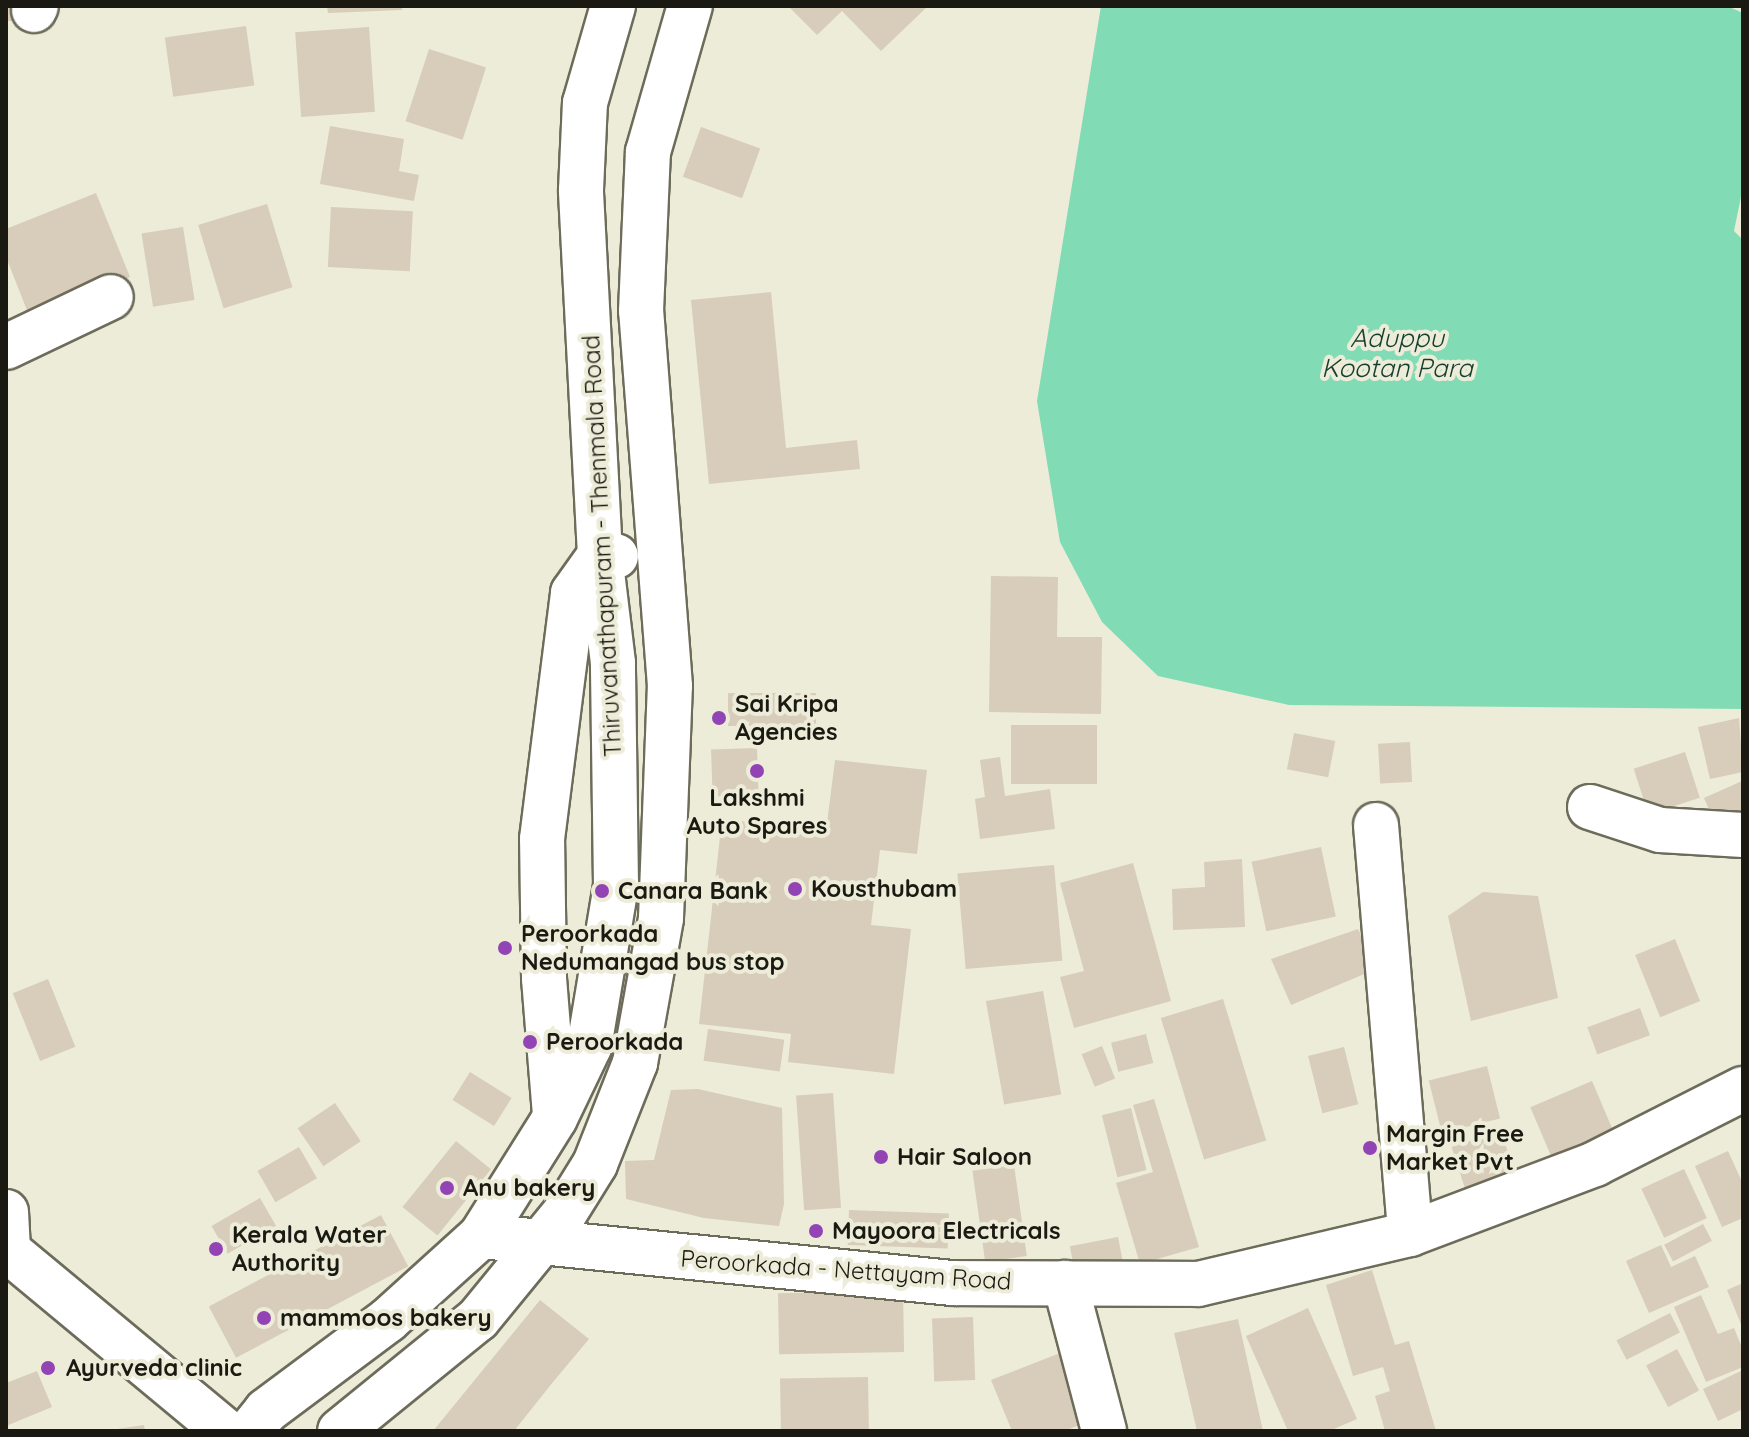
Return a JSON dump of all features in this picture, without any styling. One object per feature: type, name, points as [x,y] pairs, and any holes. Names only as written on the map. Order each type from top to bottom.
[{"type":"main road","name":"Thiruvanathapuram - Thenmala Road","points":[[250,1431],[266,1411],[388,1320],[481,1236],[555,1118],[589,1047],[616,885],[613,663],[600,555],[581,190],[585,103],[613,6]]},
{"type":"main road","points":[[340,1431],[478,1319],[564,1214],[595,1164],[635,1063],[661,918],[670,686],[641,311],[648,152],[690,6]]},
{"type":"main road","points":[[6,347],[111,297]]},
{"type":"main road","points":[[555,1118],[544,978],[542,839],[573,593],[600,555],[662,558]]},
{"type":"main road","points":[[1590,807],[1660,830],[1743,835]]},
{"type":"main road","points":[[1376,825],[1410,1234]]},
{"type":"main road","name":"Peroorkada - Nettayam Road","points":[[481,1236],[537,1244],[954,1283],[1198,1284],[1410,1234],[1595,1164],[1741,1097]]},
{"type":"main road","points":[[6,1242],[225,1431]]},
{"type":"main road","points":[[1065,1283],[1104,1431]]},
{"type":"water","name":"Aduppu Kootan Para","points":[[1101,6],[1727,6],[1743,13],[1743,187],[1734,231],[1743,240],[1743,709],[1289,705],[1158,676],[1102,622],[1060,542],[1037,401]]},
{"type":"building","points":[[6,6],[24,6],[24,21],[6,21]]},
{"type":"building","points":[[327,6],[402,6],[402,10],[328,13]]},
{"type":"building","points":[[928,6],[881,51],[842,11],[817,35],[790,8]]},
{"type":"building","points":[[246,26],[254,85],[173,97],[165,37]]},
{"type":"building","points":[[369,27],[375,112],[301,117],[295,32]]},
{"type":"building","points":[[429,49],[486,68],[463,140],[406,121]]},
{"type":"building","points":[[330,126],[404,139],[399,171],[419,175],[414,201],[320,184]]},
{"type":"building","points":[[701,127],[760,149],[742,198],[683,177]]},
{"type":"building","points":[[96,193],[130,277],[30,318],[6,257],[6,229]]},
{"type":"building","points":[[267,204],[292,287],[224,308],[198,225]]},
{"type":"building","points":[[331,207],[413,211],[410,271],[328,267]]},
{"type":"building","points":[[183,227],[195,300],[153,307],[142,234]]},
{"type":"building","points":[[771,292],[786,448],[857,440],[860,469],[709,484],[691,300]]},
{"type":"building","points":[[991,576],[1058,577],[1057,637],[1102,637],[1101,714],[989,712]]},
{"type":"building","points":[[728,693],[816,693],[816,726],[728,726]]},
{"type":"building","points":[[1739,718],[1743,772],[1710,779],[1698,727]]},
{"type":"building","points":[[1011,725],[1097,725],[1097,784],[1011,784]]},
{"type":"building","points":[[1294,733],[1335,741],[1328,777],[1287,769]]},
{"type":"building","points":[[1410,742],[1412,782],[1380,784],[1378,744]]},
{"type":"building","points":[[757,748],[759,795],[713,797],[711,750]]},
{"type":"building","points":[[1685,752],[1700,798],[1648,814],[1634,769]]},
{"type":"building","points":[[1000,757],[1005,796],[1050,789],[1055,829],[980,839],[975,799],[985,797],[980,760]]},
{"type":"building","name":"Kousthubam","points":[[835,760],[927,770],[917,854],[880,850],[871,925],[911,929],[894,1074],[788,1062],[791,1034],[699,1024],[722,819],[826,831]]},
{"type":"building","points":[[1742,781],[1743,813],[1716,825],[1704,798]]},
{"type":"building","points":[[1321,847],[1336,916],[1266,931],[1252,862]]},
{"type":"building","points":[[1242,859],[1245,927],[1173,930],[1172,889],[1205,887],[1204,862]]},
{"type":"building","points":[[1133,863],[1171,1001],[1074,1028],[1060,977],[1084,971],[1060,883]]},
{"type":"building","points":[[1054,865],[1062,961],[966,969],[957,873]]},
{"type":"building","points":[[1483,892],[1538,896],[1558,998],[1471,1021],[1448,916]]},
{"type":"building","points":[[1358,929],[1376,969],[1291,1005],[1271,959]]},
{"type":"building","points":[[1675,939],[1700,1001],[1660,1017],[1635,955]]},
{"type":"building","points":[[48,979],[75,1047],[40,1061],[13,993]]},
{"type":"building","points":[[1043,991],[1061,1094],[1004,1104],[986,1001]]},
{"type":"building","points":[[1223,999],[1266,1141],[1204,1160],[1161,1018]]},
{"type":"building","points":[[1640,1008],[1650,1035],[1597,1054],[1587,1027]]},
{"type":"building","points":[[708,1029],[784,1040],[780,1071],[704,1061]]},
{"type":"building","points":[[1146,1034],[1153,1063],[1118,1072],[1111,1043]]},
{"type":"building","points":[[1102,1046],[1115,1078],[1095,1087],[1082,1054]]},
{"type":"building","points":[[1344,1047],[1358,1104],[1322,1113],[1308,1056]]},
{"type":"building","points":[[1487,1066],[1500,1118],[1442,1133],[1429,1081]]},
{"type":"building","points":[[470,1072],[512,1098],[494,1126],[453,1100]]},
{"type":"building","points":[[1592,1081],[1614,1133],[1552,1159],[1530,1107]]},
{"type":"building","points":[[698,1089],[782,1108],[784,1204],[779,1226],[704,1218],[626,1199],[625,1161],[654,1160],[671,1090]]},
{"type":"building","points":[[833,1093],[841,1208],[804,1210],[796,1096]]},
{"type":"building","points":[[1154,1099],[1199,1247],[1140,1264],[1116,1183],[1153,1172],[1133,1105]]},
{"type":"building","points":[[335,1103],[361,1141],[323,1166],[298,1128]]},
{"type":"building","points":[[1131,1108],[1146,1170],[1117,1177],[1102,1115]]},
{"type":"building","points":[[1501,1131],[1518,1182],[1468,1198],[1452,1147]]},
{"type":"building","name":"Anu bakery","points":[[456,1141],[491,1169],[437,1235],[403,1207]]},
{"type":"building","points":[[299,1147],[317,1178],[275,1202],[257,1171]]},
{"type":"building","points":[[1728,1151],[1743,1184],[1743,1218],[1722,1227],[1695,1166]]},
{"type":"building","points":[[1014,1165],[1027,1256],[985,1262],[972,1171]]},
{"type":"building","points":[[1684,1169],[1707,1218],[1664,1238],[1641,1189]]},
{"type":"building","points":[[260,1198],[276,1226],[228,1254],[212,1226]]},
{"type":"building","points":[[849,1210],[949,1213],[948,1248],[848,1245]]},
{"type":"building","points":[[381,1215],[408,1266],[236,1358],[209,1307]]},
{"type":"building","points":[[1703,1224],[1712,1241],[1673,1261],[1664,1245]]},
{"type":"building","points":[[1118,1237],[1124,1267],[1076,1277],[1070,1246]]},
{"type":"building","points":[[1661,1245],[1671,1267],[1695,1256],[1709,1287],[1649,1313],[1626,1261]]},
{"type":"building","points":[[1372,1270],[1395,1345],[1409,1341],[1436,1431],[1385,1431],[1375,1396],[1390,1391],[1383,1367],[1353,1376],[1326,1285]]},
{"type":"building","points":[[1743,1283],[1743,1329],[1727,1290]]},
{"type":"building","points":[[903,1291],[904,1352],[779,1354],[778,1293]]},
{"type":"building","points":[[1701,1295],[1718,1334],[1734,1328],[1743,1350],[1743,1367],[1706,1382],[1674,1307]]},
{"type":"building","points":[[540,1300],[589,1339],[514,1431],[433,1431]]},
{"type":"building","points":[[1308,1308],[1357,1419],[1329,1431],[1288,1431],[1246,1336]]},
{"type":"building","points":[[1670,1313],[1680,1333],[1627,1360],[1617,1340]]},
{"type":"building","points":[[973,1317],[975,1380],[934,1381],[932,1318]]},
{"type":"building","points":[[1238,1319],[1263,1431],[1197,1431],[1174,1333]]},
{"type":"building","points":[[1677,1349],[1699,1390],[1668,1407],[1646,1365]]},
{"type":"building","points":[[1060,1353],[1087,1422],[1064,1431],[1012,1431],[991,1380]]},
{"type":"building","points":[[1743,1370],[1743,1409],[1718,1421],[1703,1389]]},
{"type":"building","points":[[37,1371],[52,1407],[6,1426],[6,1383]]},
{"type":"building","points":[[868,1377],[869,1431],[781,1431],[780,1379]]},
{"type":"building","points":[[144,1425],[145,1431],[117,1431],[117,1429]]},
{"type":"place","name":"Sai Kripa Agencies","points":[[719,718]]},
{"type":"place","name":"Lakshmi Auto Spares","points":[[757,771]]},
{"type":"place","name":"Kousthubam","points":[[795,889]]},
{"type":"place","name":"Canara Bank","points":[[602,891]]},
{"type":"place","name":"Peroorkada Nedumangad bus stop","points":[[505,948]]},
{"type":"place","name":"Peroorkada","points":[[530,1042]]},
{"type":"place","name":"Margin Free Market Pvt","points":[[1370,1148]]},
{"type":"place","name":"Hair Saloon","points":[[881,1157]]},
{"type":"place","name":"Anu bakery","points":[[447,1188]]},
{"type":"place","name":"Mayoora Electricals","points":[[816,1231]]},
{"type":"place","name":"Kerala Water Authority","points":[[216,1249]]},
{"type":"place","name":"mammoos bakery","points":[[264,1318]]},
{"type":"place","name":"Ayurveda clinic","points":[[48,1368]]}]
